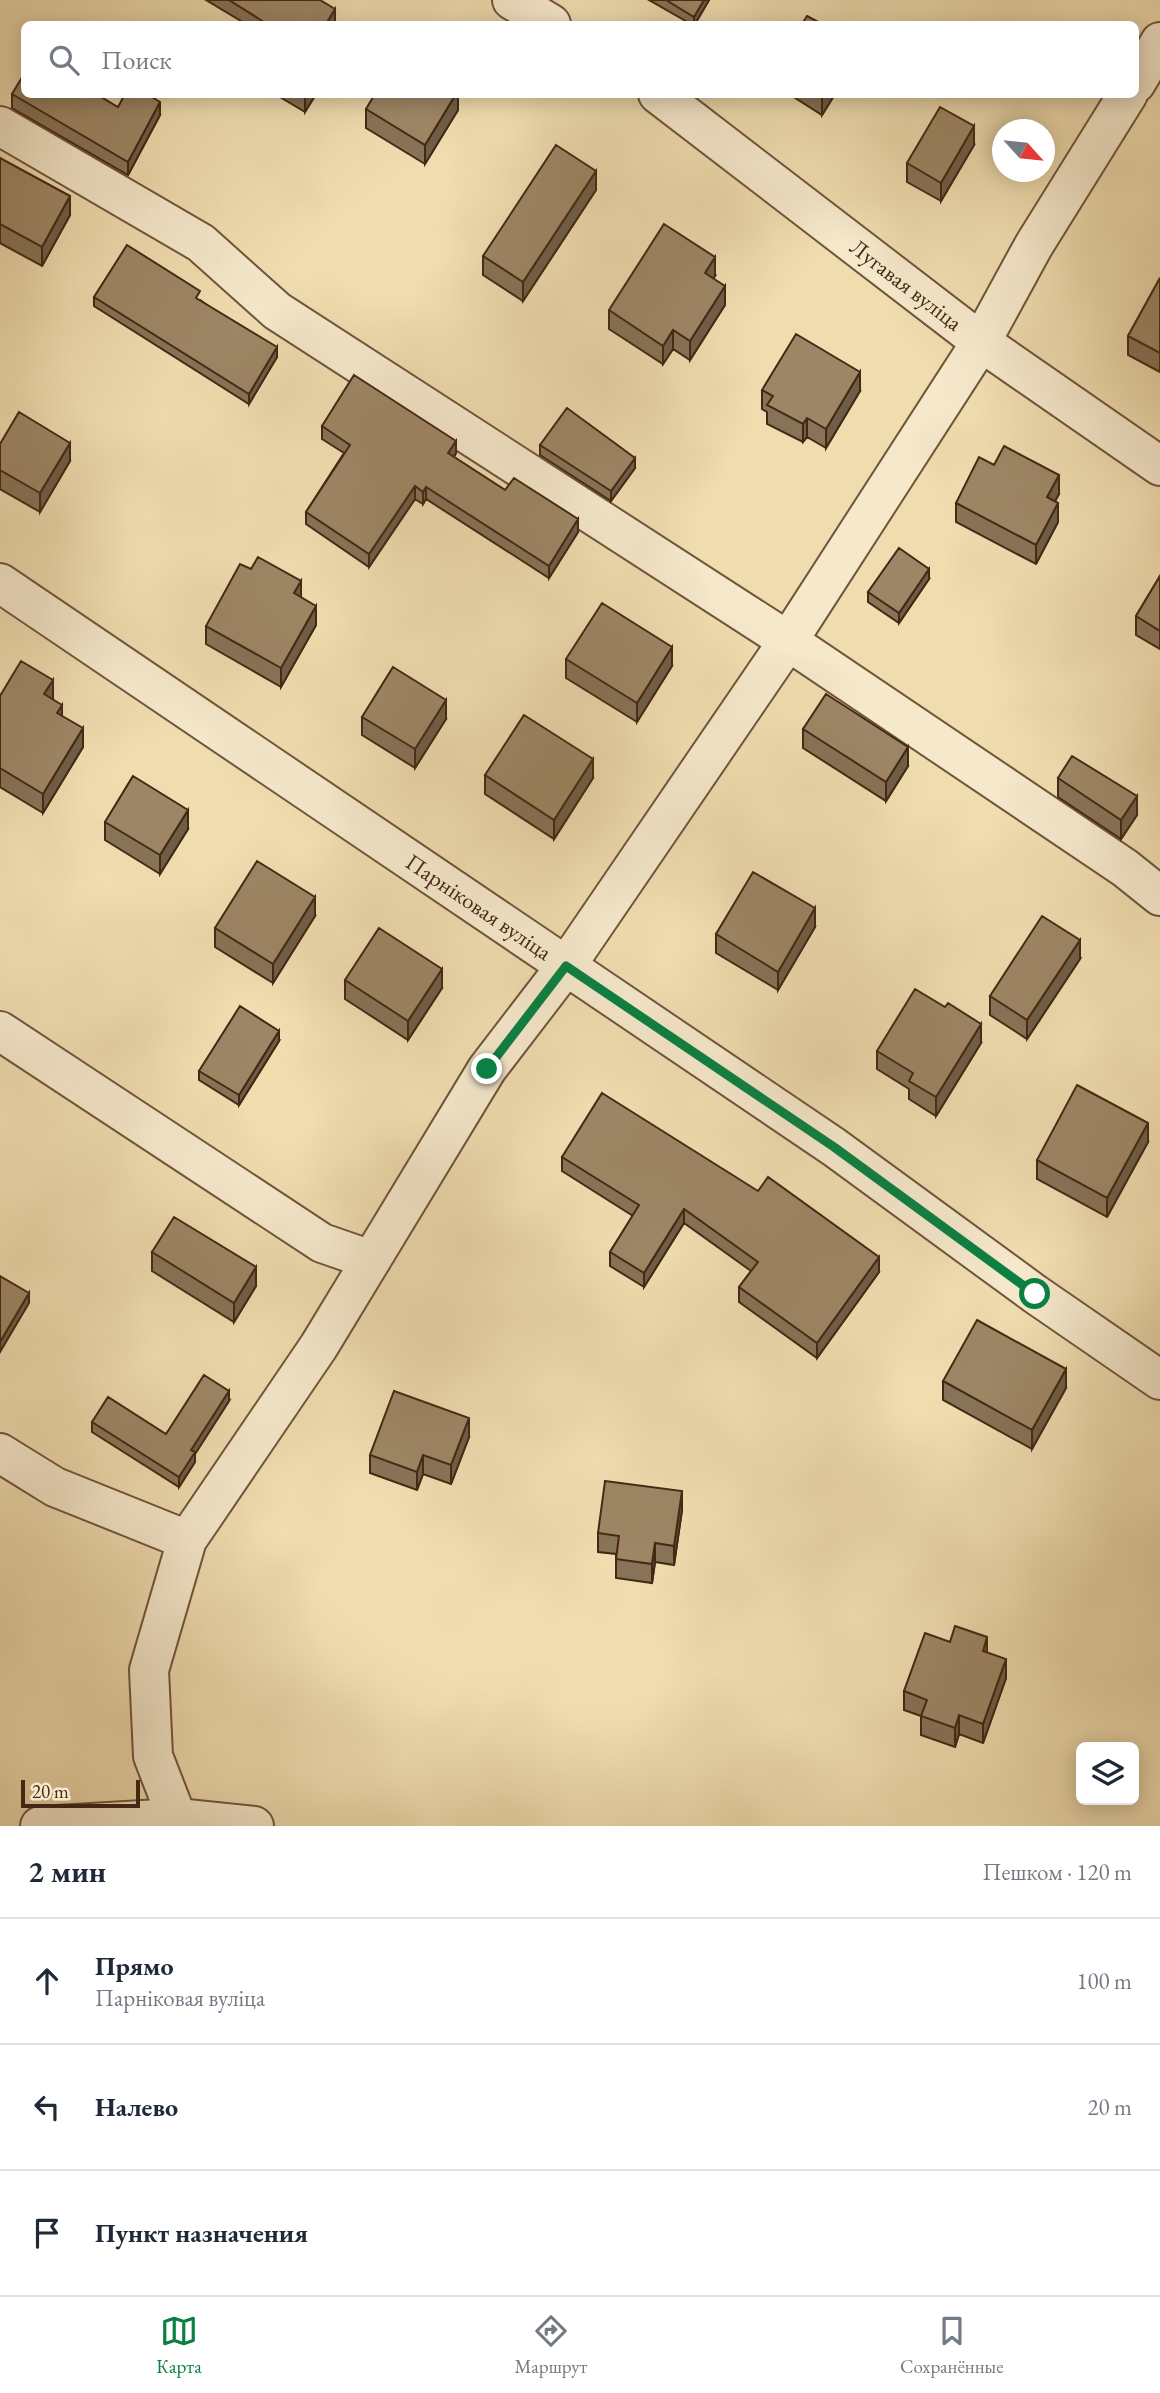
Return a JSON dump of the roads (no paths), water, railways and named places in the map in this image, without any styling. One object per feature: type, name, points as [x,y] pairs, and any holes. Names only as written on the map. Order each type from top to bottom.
[{"type":"street","points":[[512,0],[546,21]]},
{"type":"street","points":[[1139,78],[1160,42]]},
{"type":"street","name":"Лугавая вуліца","points":[[663,98],[981,342],[1160,466]]},
{"type":"street","points":[[177,1818],[153,1756],[149,1670],[187,1540],[318,1346],[487,1069],[566,966],[788,641],[981,342],[1034,245],[1126,98]]},
{"type":"street","points":[[0,126],[201,243],[278,311],[788,641],[1125,868],[1160,896]]},
{"type":"street","name":"Парніковая вуліца","points":[[0,583],[834,1147],[1035,1294],[1160,1380]]},
{"type":"street","points":[[0,1031],[321,1243],[371,1261]]},
{"type":"street","points":[[0,1453],[55,1487],[187,1540]]},
{"type":"street","points":[[40,1826],[177,1818],[254,1826]]}]
